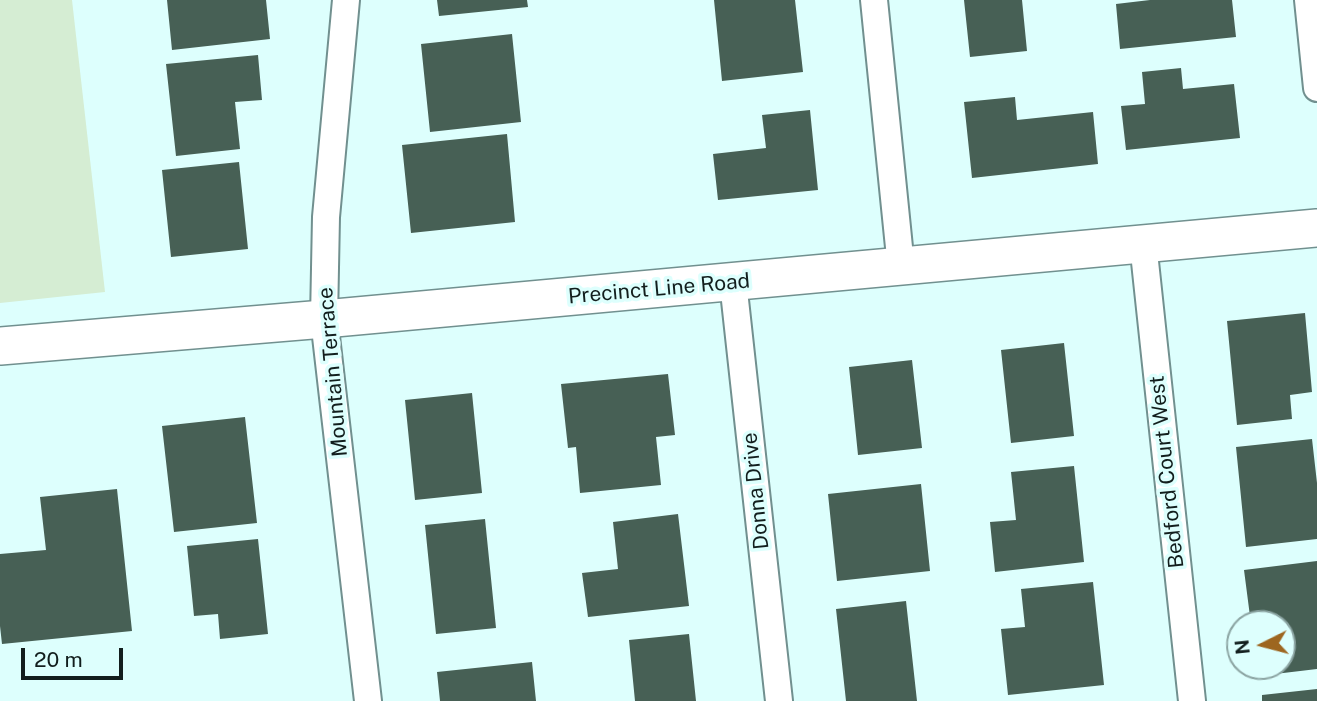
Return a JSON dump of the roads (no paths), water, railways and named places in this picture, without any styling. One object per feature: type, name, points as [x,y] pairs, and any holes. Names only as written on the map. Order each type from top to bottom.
[{"type":"main road","name":"Precinct Line Road","points":[[0,346],[1317,228]]},
{"type":"street","name":"Mountain Terrace","points":[[346,0],[326,217],[324,319],[368,701]]},
{"type":"street","points":[[874,0],[901,267]]},
{"type":"street","points":[[1308,0],[1317,88]]},
{"type":"street","name":"Bedford Court West","points":[[1143,243],[1192,701]]},
{"type":"street","name":"Donna Drive","points":[[733,282],[779,701]]}]
